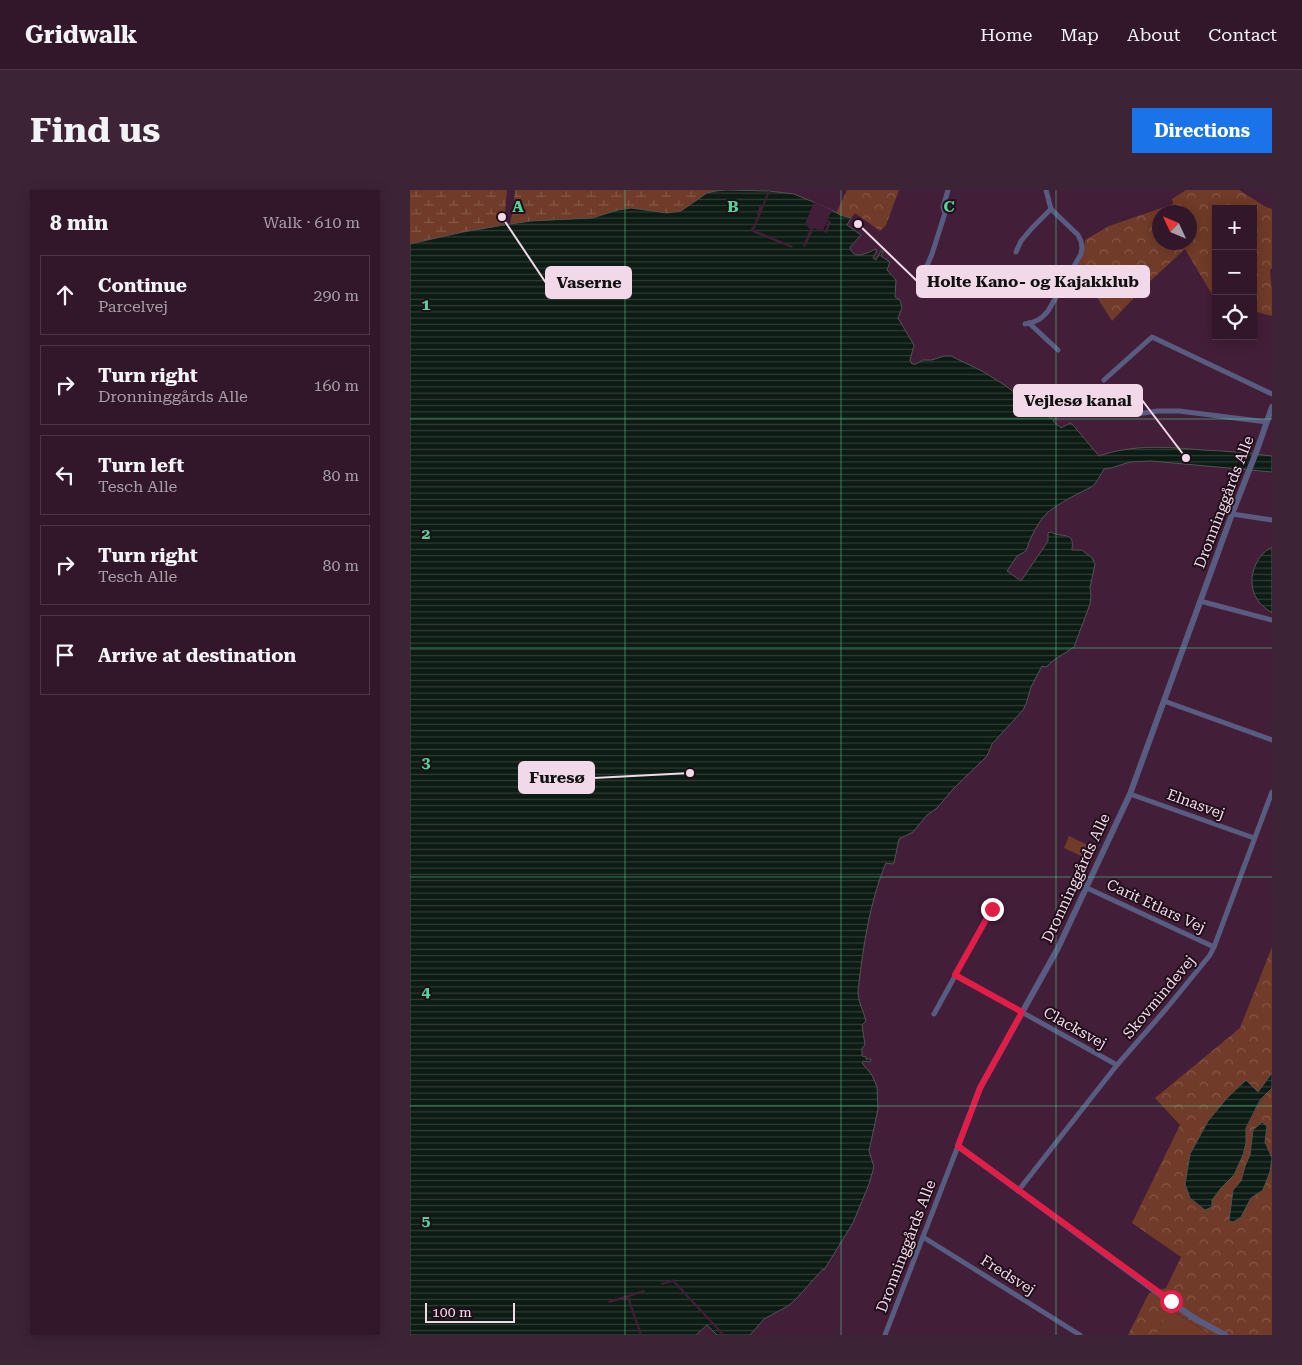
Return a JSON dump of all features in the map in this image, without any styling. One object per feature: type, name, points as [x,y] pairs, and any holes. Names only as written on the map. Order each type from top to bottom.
[{"type":"street","points":[[926,268],[945,213],[942,208],[948,190]]},
{"type":"street","points":[[1046,190],[1051,210],[1078,235],[1081,241],[1081,254],[1048,311],[1037,322],[1027,324],[1058,350]]},
{"type":"street","points":[[1016,252],[1021,241],[1051,210]]},
{"type":"street","points":[[1104,380],[1152,336],[1272,394]]},
{"type":"street","name":"Dronninggårds Alle","points":[[885,1335],[980,1088],[1058,948],[1130,794],[1272,407]]},
{"type":"street","name":"Dronninggårds Alle","points":[[1136,414],[1178,411],[1267,422]]},
{"type":"street","points":[[1232,514],[1272,520]]},
{"type":"street","points":[[1200,601],[1272,620]]},
{"type":"street","points":[[1164,701],[1272,740]]},
{"type":"street","name":"Skovmindevej","points":[[1018,1191],[1117,1065],[1210,955],[1272,792]]},
{"type":"street","name":"Elnasvej","points":[[1130,794],[1254,838]]},
{"type":"street","name":"Carit Etlars Vej","points":[[1086,888],[1214,947]]},
{"type":"street","points":[[934,1014],[992,909]]},
{"type":"street","name":"Clacksvej","points":[[955,975],[1117,1065]]},
{"type":"street","points":[[958,1146],[1194,1318],[1225,1335]]},
{"type":"street","name":"Fredsvej","points":[[922,1237],[1080,1335]]},
{"type":"green space","points":[[410,190],[507,190],[504,225],[410,244]]},
{"type":"green space","points":[[515,190],[726,190],[707,193],[681,211],[667,213],[638,209],[592,218],[510,224]]},
{"type":"green space","points":[[847,190],[899,190],[886,225],[880,231],[855,213],[851,218],[836,213]]},
{"type":"green space","points":[[1186,190],[1239,190],[1272,209],[1272,268],[1270,270],[1272,316],[1257,312],[1257,205],[1212,205],[1212,294],[1186,250],[1197,250],[1197,205],[1170,205],[1173,204],[1172,199]]},
{"type":"green space","points":[[1152,211],[1152,250],[1184,250],[1148,283],[1112,321],[1093,291],[1072,276],[1083,254],[1085,240],[1109,226]]},
{"type":"green space","points":[[1069,836],[1096,849],[1090,860],[1064,848]]},
{"type":"green space","points":[[1272,947],[1272,1073],[1258,1092],[1246,1080],[1185,1184],[1190,1199],[1205,1210],[1212,1207],[1212,1200],[1234,1175],[1243,1155],[1246,1143],[1246,1129],[1261,1100],[1272,1088],[1272,1158],[1272,1335],[1211,1335],[1170,1309],[1156,1335],[1128,1335],[1149,1293],[1166,1288],[1181,1257],[1132,1223],[1180,1125],[1155,1098],[1240,1028]],"holes":[[[1267,1126],[1265,1142],[1272,1158],[1263,1190],[1251,1198],[1241,1217],[1229,1221],[1233,1190],[1241,1181],[1250,1155],[1253,1131]]]},
{"type":"green space","points":[[1169,1309],[1211,1335],[1156,1335]]},
{"type":"shaded area","points":[[726,190],[769,191],[794,194],[840,215],[851,218],[847,225],[861,235],[850,247],[854,254],[861,255],[876,249],[873,258],[876,260],[881,251],[883,251],[881,256],[890,262],[887,270],[896,280],[895,297],[900,300],[902,308],[898,318],[914,345],[910,360],[912,364],[923,360],[951,356],[982,371],[1020,397],[1036,404],[1051,419],[1057,412],[1059,413],[1053,421],[1061,428],[1070,423],[1073,425],[1099,456],[1112,452],[1151,447],[1246,453],[1272,456],[1272,472],[1151,461],[1130,462],[1104,469],[1093,486],[1069,498],[1044,516],[1029,541],[1026,551],[1017,556],[1007,571],[1021,581],[1048,541],[1048,533],[1051,532],[1069,537],[1072,542],[1072,550],[1082,550],[1092,558],[1095,564],[1090,588],[1090,604],[1074,647],[1046,667],[1042,666],[1031,687],[1023,710],[992,744],[987,756],[954,788],[937,808],[927,815],[913,832],[899,839],[894,863],[886,863],[885,865],[871,911],[858,991],[866,1021],[862,1025],[865,1045],[862,1048],[862,1056],[866,1057],[866,1059],[871,1059],[870,1062],[863,1061],[862,1063],[872,1075],[877,1087],[878,1109],[869,1151],[874,1167],[853,1223],[824,1270],[795,1300],[764,1319],[750,1335],[717,1335],[707,1325],[696,1335],[410,1335],[410,244],[510,224],[592,218],[631,208],[667,213],[681,211],[707,193]]},
{"type":"shaded area","points":[[1272,547],[1272,613],[1257,599],[1252,585],[1252,577],[1256,563]]},
{"type":"shaded area","points":[[1272,1073],[1272,1088],[1260,1100],[1246,1128],[1246,1143],[1243,1155],[1234,1175],[1212,1200],[1212,1207],[1205,1210],[1190,1198],[1185,1184],[1190,1154],[1208,1121],[1227,1098],[1246,1080],[1258,1092]]},
{"type":"shaded area","points":[[1262,1122],[1267,1126],[1265,1142],[1272,1158],[1270,1172],[1263,1190],[1251,1198],[1241,1217],[1233,1222],[1229,1221],[1233,1190],[1241,1181],[1250,1155],[1253,1130]]},
{"type":"pier","points":[[768,191],[770,191],[754,230],[793,246],[792,248],[750,231],[758,215],[760,205],[762,206]]},
{"type":"pier","points":[[814,202],[832,210],[827,220],[831,221],[827,233],[824,232],[827,222],[822,232],[814,228],[805,247],[803,246],[810,229],[805,224]]},
{"type":"pier","points":[[674,1279],[725,1335],[722,1335],[673,1282],[662,1285],[661,1283]]},
{"type":"pier","points":[[644,1290],[645,1292],[629,1297],[642,1335],[640,1335],[627,1298],[609,1303],[608,1301]]},
{"type":"place","name":"Vaserne","points":[[502,217]]},
{"type":"place","name":"Holte Kano- og Kajakklub","points":[[858,224]]},
{"type":"place","name":"Vejlesø kanal","points":[[1186,458]]},
{"type":"place","name":"Furesø","points":[[690,773]]},
{"type":"route","points":[[992,909],[955,975],[1022,1012],[980,1088],[958,1146],[1171,1301]]}]
